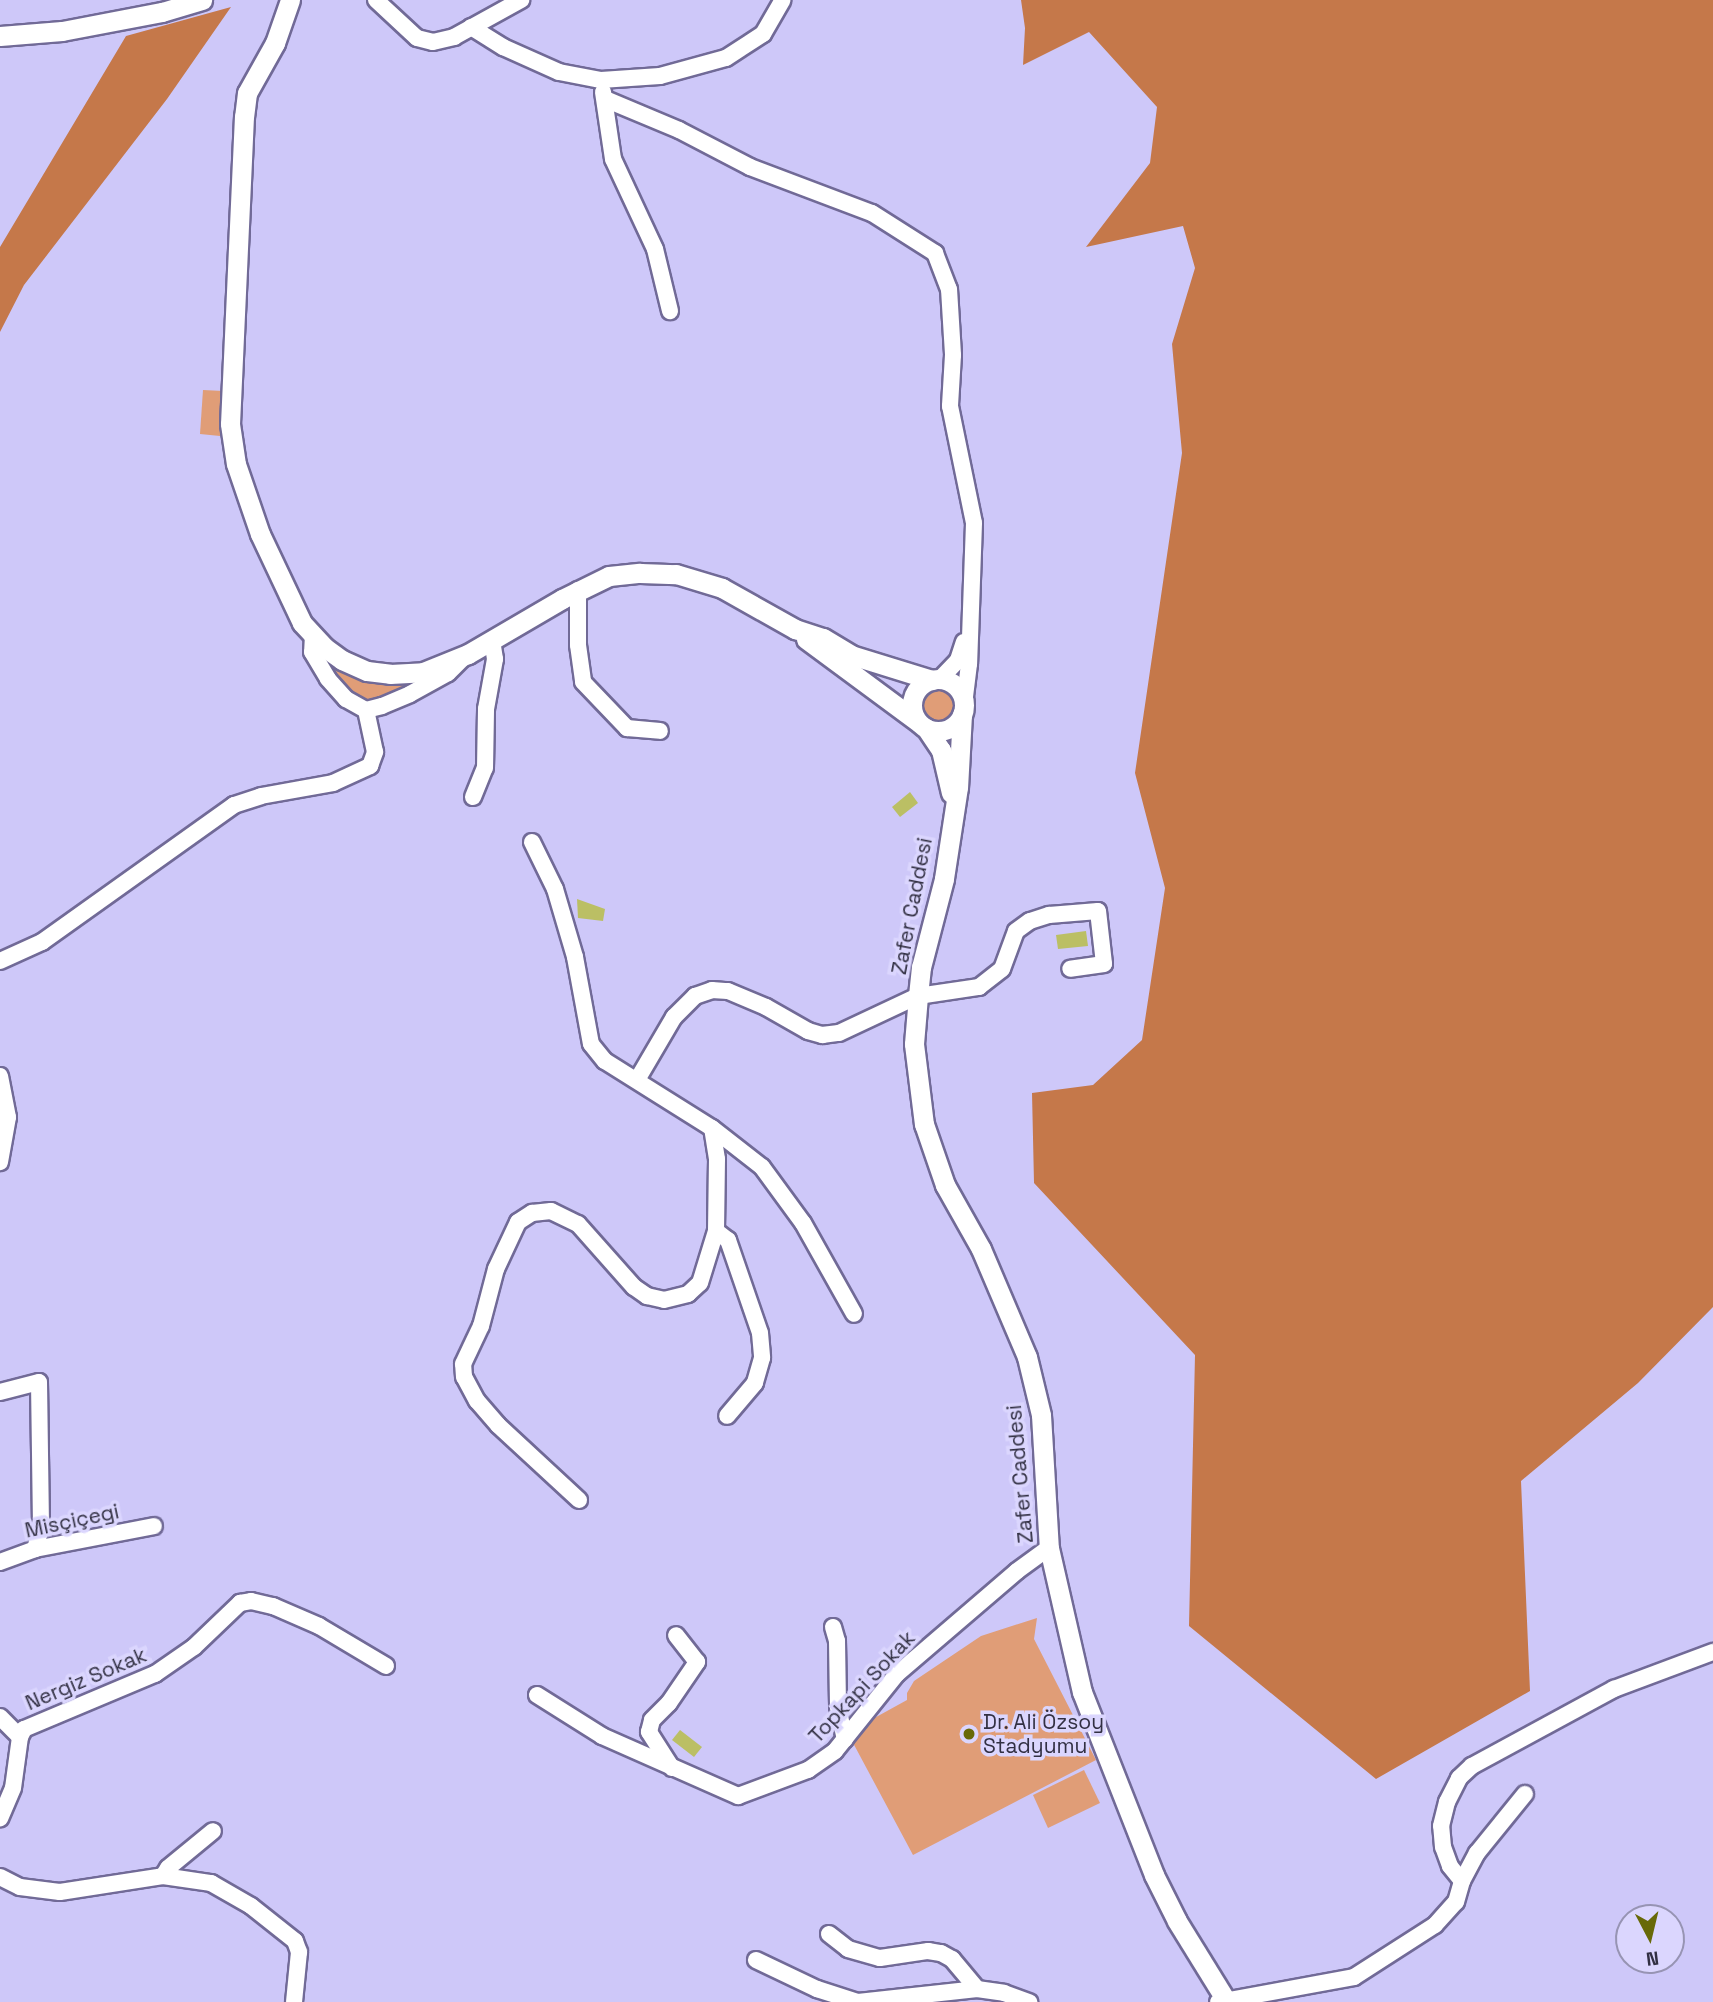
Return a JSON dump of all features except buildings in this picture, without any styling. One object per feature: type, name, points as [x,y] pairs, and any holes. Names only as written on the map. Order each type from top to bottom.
[{"type":"street","points":[[0,36],[61,31],[162,12],[202,0]]},
{"type":"street","points":[[290,0],[275,43],[247,93],[230,424],[236,464],[260,534],[298,615],[313,635],[342,660],[366,671],[390,674],[423,672],[468,654],[578,590],[609,576],[640,572],[676,574],[722,588],[794,629],[822,638],[851,654],[935,680],[955,686],[963,709],[956,724],[946,730],[921,725],[913,713],[913,699],[917,690],[935,680],[958,660],[968,626],[974,523],[950,406],[953,355],[949,289],[935,253],[872,213],[750,167],[679,130],[605,99]]},
{"type":"street","points":[[376,0],[417,38],[433,42],[454,37],[521,0]]},
{"type":"street","points":[[471,27],[503,47],[559,72],[601,80],[660,76],[726,58],[763,34],[783,0]]},
{"type":"street","points":[[601,80],[613,159],[655,249],[670,311]]},
{"type":"street","points":[[578,590],[578,645],[583,682],[627,728],[660,731]]},
{"type":"street","name":"Zafer Caddesi","points":[[968,626],[969,664],[963,709],[961,760],[944,879],[921,967],[918,996],[914,1044],[924,1124],[945,1185],[981,1249],[1027,1356],[1041,1415],[1049,1548],[1082,1692],[1136,1837],[1177,1921],[1224,2002]]},
{"type":"street","name":"Zafer Caddesi","points":[[794,629],[921,725],[940,750],[953,807]]},
{"type":"street","points":[[313,635],[312,652],[328,679],[346,699],[366,710],[410,694],[448,673],[468,654]]},
{"type":"street","points":[[473,797],[485,768],[486,709],[495,659],[492,641]]},
{"type":"street","points":[[0,961],[42,942],[234,806],[261,796],[333,783],[370,766],[375,752],[366,710]]},
{"type":"street","points":[[532,842],[555,889],[575,957],[591,1044],[605,1061],[746,1152],[780,1187],[854,1314]]},
{"type":"street","points":[[637,1080],[674,1017],[695,996],[712,990],[728,991],[822,1035],[866,1023],[918,996],[979,987],[1002,969],[1016,931],[1030,921],[1049,915],[1098,911],[1104,964],[1070,969]]},
{"type":"street","points":[[0,1076],[2,1102],[8,1118],[0,1161]]},
{"type":"street","points":[[579,1500],[498,1425],[477,1401],[464,1377],[463,1364],[481,1326],[496,1269],[519,1222],[532,1213],[562,1214],[579,1224],[635,1287],[647,1296],[664,1300],[688,1294],[700,1283],[716,1231],[717,1159],[712,1128]]},
{"type":"street","points":[[716,1231],[728,1240],[760,1333],[762,1358],[755,1383],[727,1416]]},
{"type":"street","points":[[0,1392],[39,1382],[41,1528],[35,1549]]},
{"type":"street","name":"Misçiçegi","points":[[0,1562],[35,1549],[155,1526]]},
{"type":"street","name":"Topkapi Sokak","points":[[537,1695],[602,1736],[738,1796],[808,1770],[835,1751],[897,1674],[1017,1571],[1049,1548]]},
{"type":"street","name":"Nergiz Sokak","points":[[20,1737],[24,1729],[155,1674],[194,1647],[240,1603],[262,1603],[296,1615],[386,1666]]},
{"type":"street","points":[[833,1627],[837,1641],[838,1707],[845,1738]]},
{"type":"street","points":[[672,1768],[649,1732],[652,1720],[669,1703],[697,1662],[676,1635]]},
{"type":"street","points":[[1462,1881],[1450,1866],[1443,1847],[1441,1826],[1447,1802],[1459,1778],[1472,1766],[1614,1689],[1713,1651]]},
{"type":"street","points":[[0,1717],[20,1737],[13,1788],[0,1818]]},
{"type":"street","points":[[1224,2002],[1354,1977],[1446,1917],[1456,1902],[1462,1881],[1477,1853],[1525,1794]]},
{"type":"street","points":[[163,1876],[168,1868],[213,1831]]},
{"type":"street","points":[[0,1877],[20,1887],[60,1892],[163,1876],[190,1878],[211,1884],[286,1930],[299,1952],[294,2002]]},
{"type":"street","points":[[829,1934],[848,1949],[880,1958],[928,1951],[941,1953],[952,1959],[977,1989]]},
{"type":"street","points":[[755,1960],[827,1993],[858,2002],[977,1989],[1003,1993],[1029,2002]]},
{"type":"shaded area","points":[[1021,0],[1713,0],[1713,1307],[1638,1383],[1521,1481],[1530,1691],[1376,1779],[1189,1626],[1195,1355],[1034,1183],[1032,1093],[1093,1085],[1142,1040],[1165,888],[1135,773],[1182,453],[1172,344],[1195,268],[1183,226],[1086,247],[1150,163],[1157,107],[1089,32],[1023,65],[1025,28]]},
{"type":"shaded area","points":[[231,7],[167,99],[24,285],[0,332],[0,247],[126,36]]},
{"type":"shaded area","points":[[203,390],[223,391],[220,436],[200,434]]},
{"type":"shaded area","points":[[317,652],[344,672],[374,683],[427,681],[364,704],[350,697]]},
{"type":"shaded area","points":[[938,686],[952,692],[958,706],[952,720],[938,726],[924,720],[918,706],[924,692]]},
{"type":"shaded area","points":[[910,792],[918,803],[900,817],[892,807]]},
{"type":"shaded area","points":[[577,899],[605,909],[603,921],[578,918]]},
{"type":"shaded area","points":[[1086,931],[1088,946],[1058,949],[1056,935]]},
{"type":"shaded area","name":"Dr. Ali Özsoy Stadyumu","points":[[1037,1618],[1034,1639],[1096,1760],[913,1855],[852,1741],[858,1727],[907,1700],[907,1693],[914,1681],[981,1636]]},
{"type":"shaded area","points":[[680,1730],[702,1747],[694,1757],[672,1740]]},
{"type":"shaded area","points":[[1084,1770],[1100,1803],[1048,1828],[1033,1795]]},
{"type":"place","name":"Dr. Ali Özsoy Stadyumu","points":[[969,1734]]}]
